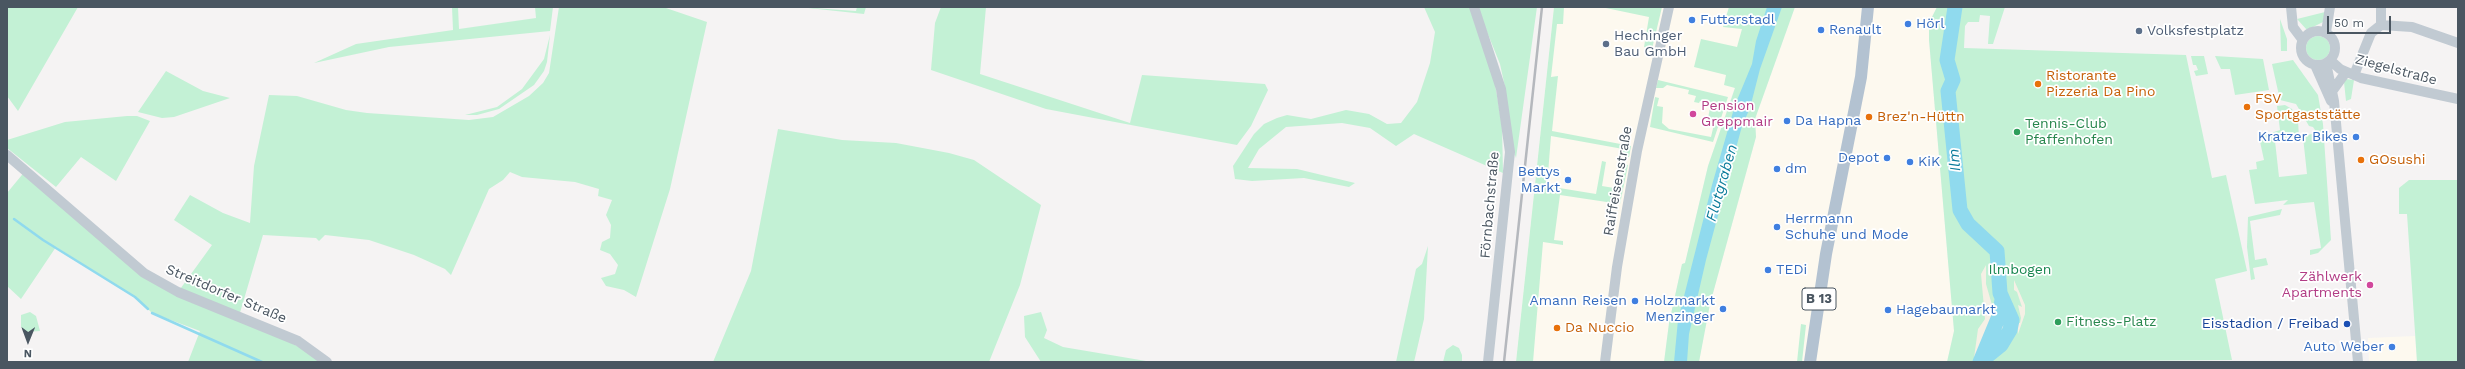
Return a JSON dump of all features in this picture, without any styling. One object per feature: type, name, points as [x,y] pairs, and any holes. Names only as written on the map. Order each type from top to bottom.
[{"type":"main road","name":"B 13","points":[[1810,362],[1826,254],[1861,77],[1868,7]]},
{"type":"street","name":"Förnbachstraße","points":[[1474,7],[1498,76],[1510,152],[1488,362]]},
{"type":"street","name":"Raiffeisenstraße","points":[[1606,362],[1618,261],[1636,156],[1669,7]]},
{"type":"street","points":[[2291,7],[2293,27],[2302,39],[2302,54],[2307,61],[2315,64],[2328,62]]},
{"type":"street","points":[[2330,7],[2326,32],[2335,45],[2328,62],[2335,111],[2358,362]]},
{"type":"street","points":[[2332,90],[2350,74],[2371,33],[2380,25],[2381,7]]},
{"type":"street","points":[[2380,25],[2412,27],[2458,43]]},
{"type":"street","points":[[2302,39],[2314,31],[2326,32]]},
{"type":"street","name":"Ziegelstraße","points":[[2328,62],[2350,74],[2458,99]]},
{"type":"street","points":[[2315,64],[2335,111]]},
{"type":"street","name":"Streitdorfer Straße","points":[[7,156],[144,273],[178,292],[298,341],[327,362]]},
{"type":"shaded area","points":[[1554,7],[1762,7],[1708,166],[1685,263],[1682,264],[1669,323],[1664,362],[1516,362]]},
{"type":"shaded area","points":[[1795,7],[1937,7],[1929,23],[1929,40],[1954,331],[1947,362],[1699,362],[1710,304],[1756,137],[1755,119]]},
{"type":"shaded area","name":"Auto Weber","points":[[2415,336],[2417,362],[2369,362],[2368,338]]},
{"type":"green space","points":[[7,7],[78,7],[18,111],[7,96]]},
{"type":"green space","points":[[452,7],[458,7],[459,29],[536,18],[535,7],[553,7],[550,31],[389,47],[314,63],[356,44],[453,30]]},
{"type":"green space","points":[[559,7],[663,7],[707,22],[670,189],[636,297],[624,290],[606,286],[601,278],[615,274],[618,265],[610,254],[600,250],[602,242],[610,238],[611,225],[606,215],[612,200],[598,196],[599,189],[575,182],[522,177],[510,172],[503,180],[489,189],[451,275],[445,269],[414,255],[369,240],[325,235],[319,241],[316,238],[263,235],[239,316],[328,362],[188,362],[200,331],[152,313],[135,297],[56,247],[21,299],[7,286],[7,193],[26,170],[122,254],[178,292],[212,245],[174,220],[190,195],[223,213],[250,223],[254,166],[269,95],[297,96],[346,110],[367,113],[469,120],[493,117],[529,96],[543,83],[549,73]]},
{"type":"green space","points":[[799,7],[856,11],[857,7],[866,7],[864,14]]},
{"type":"green space","points":[[941,7],[986,7],[980,74],[1130,123],[1142,75],[1265,84],[1268,90],[1251,126],[1237,145],[1046,109],[931,70],[935,23]]},
{"type":"green space","points":[[1424,7],[1470,7],[1495,84],[1502,125],[1503,173],[1414,134],[1396,146],[1370,128],[1342,123],[1286,127],[1259,149],[1248,168],[1297,169],[1355,183],[1349,187],[1304,178],[1252,181],[1235,179],[1233,166],[1254,134],[1264,124],[1277,118],[1287,115],[1311,119],[1346,110],[1369,114],[1387,124],[1401,123],[1417,102],[1430,63],[1435,32]]},
{"type":"green space","points":[[1477,7],[1537,7],[1516,158],[1513,149],[1505,87],[1500,64]]},
{"type":"green space","points":[[1554,7],[1564,7],[1563,24],[1557,24],[1551,77],[1558,76],[1552,131],[1631,146],[1629,157],[1622,156],[1623,149],[1551,136],[1547,186],[1596,194],[1602,161],[1606,162],[1602,186],[1620,189],[1624,164],[1628,165],[1620,204],[1560,195],[1554,240],[1563,241],[1563,245],[1543,242],[1533,362],[1516,362]]},
{"type":"green space","points":[[1601,7],[1662,7],[1652,49],[1644,47],[1649,17]]},
{"type":"green space","points":[[1729,7],[1795,7],[1755,119],[1756,137],[1710,304],[1699,362],[1664,362],[1669,323],[1682,264],[1685,263],[1708,166],[1735,88],[1724,85],[1726,75],[1694,67],[1701,39],[1737,47],[1742,29],[1723,27]]},
{"type":"green space","name":"Ilmbogen","points":[[1937,7],[2005,7],[1993,44],[1988,44],[1990,16],[1980,15],[1979,22],[1968,22],[1965,26],[1964,48],[2186,55],[2212,178],[2226,175],[2247,271],[2215,279],[2232,360],[1947,362],[1954,331],[1929,40],[1929,23]]},
{"type":"green space","points":[[2325,12],[2323,22],[2307,30],[2297,19]]},
{"type":"green space","points":[[2280,19],[2287,39],[2287,51],[2281,51]]},
{"type":"green space","points":[[550,35],[547,62],[544,71],[534,85],[499,109],[477,115],[465,115],[497,107],[522,89],[544,59]]},
{"type":"green space","points":[[2313,36],[2323,36],[2330,43],[2330,53],[2323,60],[2313,60],[2306,53],[2306,43]]},
{"type":"green space","points":[[2191,56],[2204,56],[2208,74],[2196,76],[2194,71],[2198,70],[2196,65],[2193,65]]},
{"type":"green space","points":[[2215,56],[2263,59],[2269,90],[2235,95],[2230,69],[2221,69]]},
{"type":"green space","points":[[2293,60],[2318,95],[2323,124],[2331,240],[2318,253],[2310,255],[2310,250],[2321,248],[2314,202],[2283,205],[2288,200],[2255,204],[2249,170],[2257,169],[2256,162],[2264,160],[2259,137],[2280,130],[2277,106],[2285,105],[2292,109],[2298,120],[2299,138],[2275,141],[2279,177],[2307,174],[2303,137],[2314,133],[2315,130],[2313,127],[2309,126],[2296,104],[2280,100],[2272,64]]},
{"type":"green space","points":[[166,71],[203,91],[230,98],[174,117],[162,118],[138,112]]},
{"type":"green space","points":[[2346,79],[2354,80],[2351,99],[2346,101],[2344,82]]},
{"type":"green space","points":[[1658,80],[1728,97],[1713,142],[1650,127],[1655,97],[1659,98],[1657,106],[1663,107],[1662,123],[1669,129],[1711,137],[1715,120],[1708,118],[1711,103],[1700,101],[1699,103],[1694,102],[1696,96],[1688,94],[1689,90],[1667,85],[1663,88],[1656,88]]},
{"type":"green space","points":[[137,116],[150,121],[116,181],[81,157],[56,187],[7,148],[7,140],[65,122]]},
{"type":"green space","points":[[778,129],[842,140],[896,143],[949,153],[974,160],[1041,205],[1020,285],[989,362],[713,362],[751,271]]},
{"type":"green space","points":[[2409,180],[2458,180],[2458,362],[2417,362],[2407,214],[2399,214],[2399,188]]},
{"type":"green space","points":[[2282,209],[2280,215],[2250,221],[2255,260],[2266,258],[2268,265],[2253,268],[2255,279],[2251,280],[2247,247],[2248,217]]},
{"type":"green space","points":[[1428,246],[1424,319],[1414,362],[1396,362],[1416,269],[1422,264]]},
{"type":"green space","points":[[30,312],[36,316],[40,331],[25,332],[21,327],[21,315]]},
{"type":"green space","points":[[1041,312],[1047,330],[1044,338],[1063,347],[1152,362],[1041,362],[1025,337],[1024,316]]},
{"type":"green space","points":[[1801,324],[1806,325],[1802,362],[1797,362]]},
{"type":"green space","points":[[1453,345],[1459,348],[1462,355],[1462,362],[1443,362],[1446,350]]},
{"type":"sand","points":[[1986,265],[1986,284],[1992,305],[1993,318],[1990,322],[1990,329],[1984,344],[1974,358],[1978,329],[1985,319],[1981,274]]},
{"type":"sand","points":[[2014,280],[2025,305],[2025,314],[2018,334],[2017,323],[2020,323],[2021,318],[2018,305],[2022,307],[2017,292],[2014,290]]},
{"type":"sand","points":[[2007,320],[2004,334],[1990,351],[1996,333]]},
{"type":"water","name":"Flutgraben","points":[[1767,7],[1782,7],[1760,69],[1750,108],[1742,126],[1706,260],[1689,334],[1687,362],[1674,362],[1678,320],[1712,185],[1735,105],[1752,64],[1756,41]]},
{"type":"waterway","name":"Ilm","points":[[1955,7],[1947,60],[1953,80],[1948,91],[1960,210],[1968,224],[1997,251],[2000,293],[2012,320],[2010,330],[2001,345],[1980,362]]},
{"type":"waterway","points":[[14,219],[43,240],[135,297],[148,309]]},
{"type":"waterway","name":"Ilm","points":[[1980,362],[1999,316],[2002,300]]},
{"type":"waterway","points":[[152,313],[262,362]]},
{"type":"railway","points":[[1504,362],[1542,7]]},
{"type":"place","name":"Futterstadl","points":[[1692,20]]},
{"type":"place","name":"Hörl","points":[[1908,24]]},
{"type":"place","name":"Renault","points":[[1821,30]]},
{"type":"place","name":"Volksfestplatz","points":[[2139,31]]},
{"type":"place","name":"Hechinger Bau GmbH","points":[[1606,44]]},
{"type":"place","name":"Ristorante Pizzeria Da Pino","points":[[2038,84]]},
{"type":"place","name":"FSV Sportgaststätte","points":[[2247,107]]},
{"type":"place","name":"Pension Greppmair","points":[[1693,114]]},
{"type":"place","name":"Brez'n-Hüttn","points":[[1869,117]]},
{"type":"place","name":"Da Hapna","points":[[1787,121]]},
{"type":"place","name":"Tennis-Club Pfaffenhofen","points":[[2017,132]]},
{"type":"place","name":"Kratzer Bikes","points":[[2356,137]]},
{"type":"place","name":"Depot","points":[[1887,158]]},
{"type":"place","name":"GOsushi","points":[[2361,160]]},
{"type":"place","name":"KiK","points":[[1910,162]]},
{"type":"place","name":"dm","points":[[1777,169]]},
{"type":"place","name":"Bettys Markt","points":[[1568,180]]},
{"type":"place","name":"Herrmann Schuhe und Mode","points":[[1777,227]]},
{"type":"place","name":"TEDi","points":[[1768,270]]},
{"type":"place","name":"Zählwerk Apartments","points":[[2370,285]]},
{"type":"place","name":"Amann Reisen","points":[[1635,301]]},
{"type":"place","name":"Holzmarkt Menzinger","points":[[1723,309]]},
{"type":"place","name":"Hagebaumarkt","points":[[1888,310]]},
{"type":"place","name":"Fitness-Platz","points":[[2058,322]]},
{"type":"place","name":"Eisstadion / Freibad","points":[[2347,324]]},
{"type":"place","name":"Da Nuccio","points":[[1557,328]]},
{"type":"place","name":"Auto Weber","points":[[2392,347]]}]
